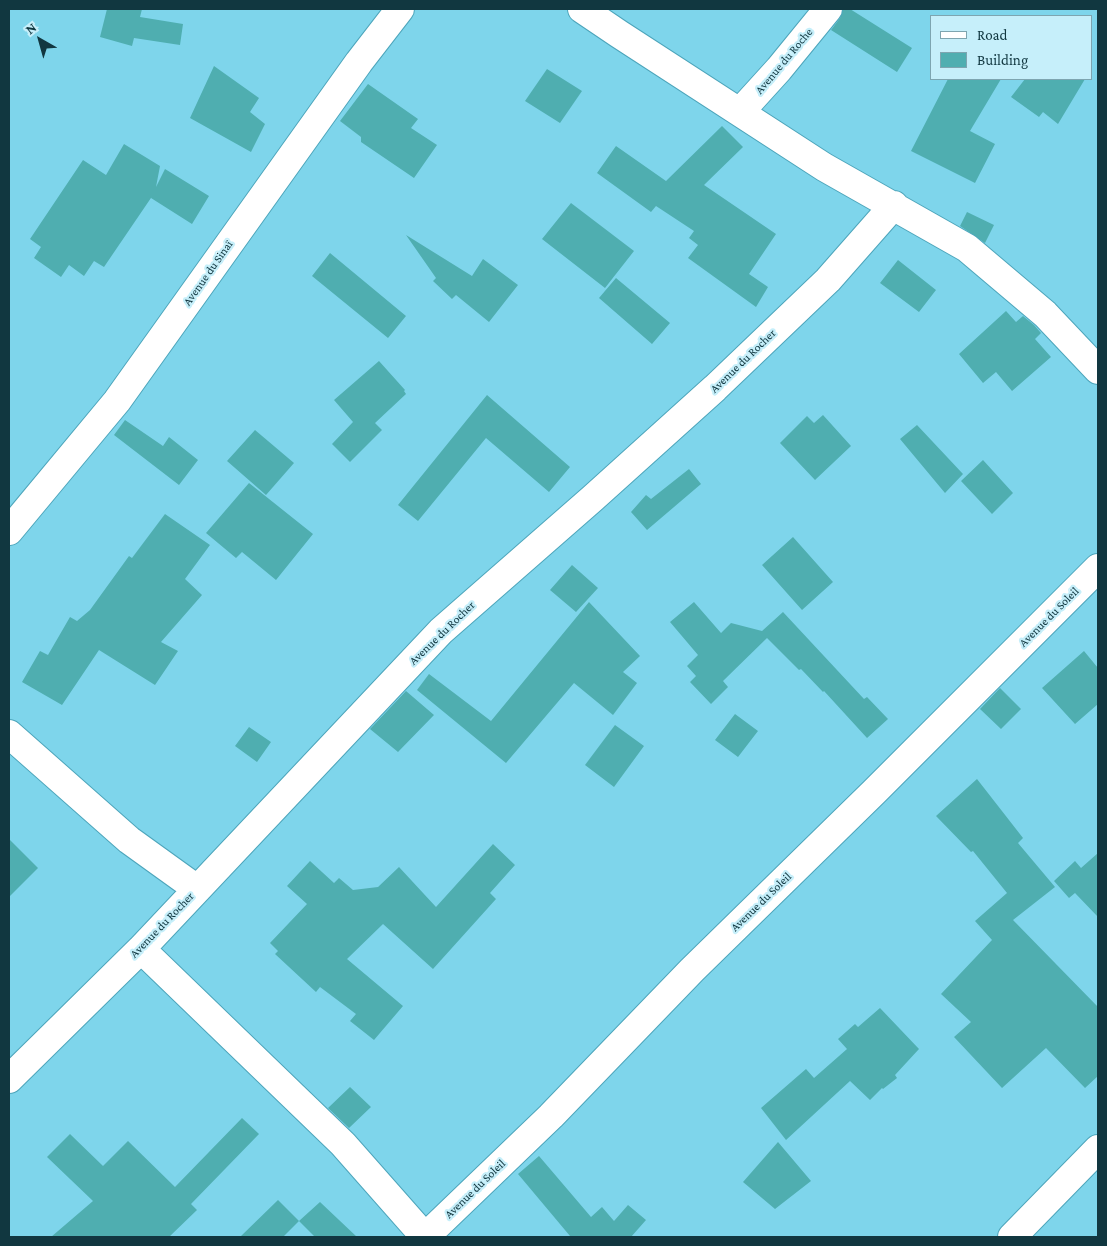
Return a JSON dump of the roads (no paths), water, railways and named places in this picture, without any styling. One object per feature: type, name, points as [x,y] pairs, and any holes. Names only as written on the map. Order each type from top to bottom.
[{"type":"street","name":"Avenue du Sinaï","points":[[9,531],[117,401],[359,62],[400,9]]},
{"type":"street","points":[[582,9],[824,166],[967,248],[1045,314],[1098,370]]},
{"type":"street","name":"Avenue du Roche","points":[[740,112],[779,69],[828,9]]},
{"type":"street","name":"Avenue du Rocher","points":[[9,1079],[141,949],[441,631],[715,388],[828,280],[894,205]]},
{"type":"street","name":"Avenue du Soleil","points":[[425,1237],[551,1116],[692,970],[874,792],[1098,568]]},
{"type":"street","points":[[9,734],[129,840],[197,889]]},
{"type":"street","points":[[141,949],[343,1144],[425,1237]]},
{"type":"street","points":[[1012,1237],[1098,1148]]}]
